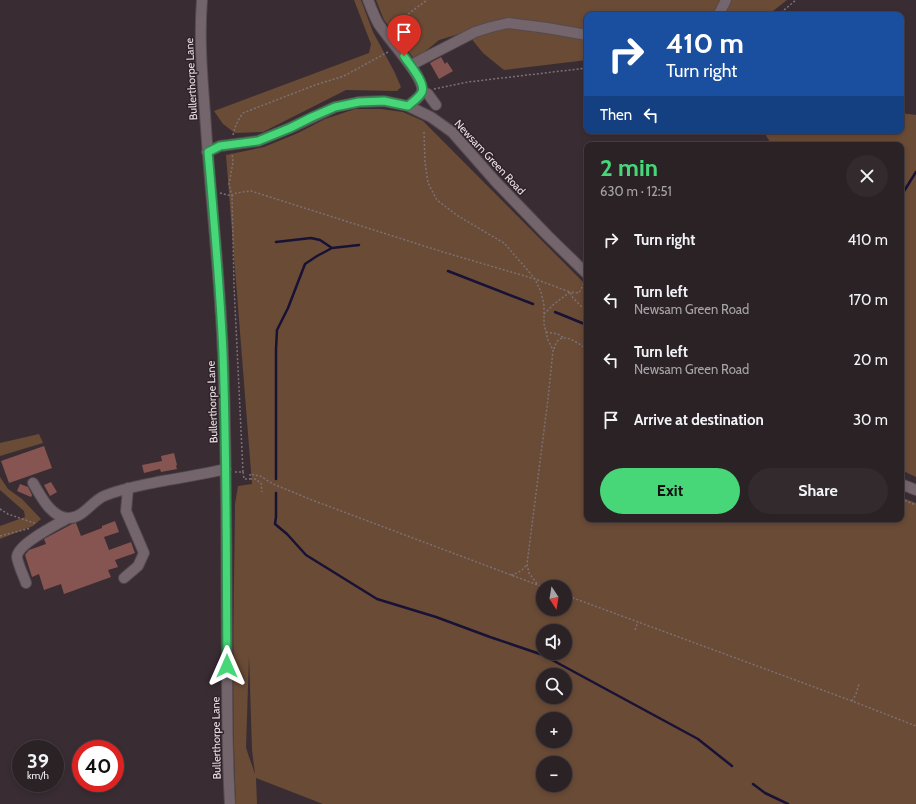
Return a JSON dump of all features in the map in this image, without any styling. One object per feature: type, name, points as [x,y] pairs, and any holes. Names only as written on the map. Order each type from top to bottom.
[{"type":"street","name":"Bullerthorpe Lane","points":[[202,0],[201,48],[223,353],[226,471],[227,704],[230,804]]},
{"type":"street","points":[[368,0],[378,23],[411,65],[422,83],[423,89],[421,94],[408,106]]},
{"type":"street","points":[[720,12],[726,0]]},
{"type":"street","points":[[411,65],[475,32],[508,23],[584,34]]},
{"type":"street","points":[[422,91],[428,94],[436,105]]},
{"type":"street","name":"Newsam Green Road","points":[[208,152],[220,146],[258,141],[335,107],[359,102],[384,101],[408,106],[431,117],[452,132],[511,198],[584,271]]},
{"type":"street","points":[[33,483],[51,509],[61,517],[68,518],[79,516],[103,496],[128,488],[226,471]]},
{"type":"street","points":[[904,485],[916,490]]},
{"type":"street","points":[[124,578],[138,566],[144,553],[126,511],[128,488]]},
{"type":"street","points":[[26,583],[17,557],[18,552],[36,536],[68,518]]},
{"type":"path","points":[[384,31],[428,0]]},
{"type":"path","points":[[782,12],[796,0]]},
{"type":"path","points":[[262,492],[261,483],[255,479],[244,479],[243,472],[234,285],[232,196],[230,184],[233,162],[231,144],[234,128],[243,113],[315,85],[344,76],[396,47]]},
{"type":"path","points":[[422,91],[468,82],[584,68]]},
{"type":"path","points":[[424,132],[425,162],[428,183],[437,200],[458,216],[504,243],[535,279],[541,292],[544,324],[548,340],[553,350]]},
{"type":"path","points":[[211,191],[232,196],[236,193],[251,191],[535,279],[570,292],[579,293],[584,284]]},
{"type":"path","points":[[570,292],[573,298],[584,309]]},
{"type":"path","points":[[544,314],[570,292]]},
{"type":"path","points":[[546,332],[558,334],[564,338],[571,339],[584,347]]},
{"type":"path","points":[[536,582],[529,573],[527,564],[553,350],[554,346],[559,340],[564,338]]},
{"type":"path","points":[[226,471],[243,472]]},
{"type":"path","points":[[250,479],[250,474],[260,476],[273,484],[312,500],[536,584]]},
{"type":"path","points":[[904,500],[916,505]]},
{"type":"path","points":[[0,509],[8,514],[41,526]]},
{"type":"path","points":[[510,575],[517,574],[523,570],[527,564]]},
{"type":"path","points":[[572,598],[916,726]]},
{"type":"path","points":[[635,630],[638,622]]},
{"type":"path","points":[[852,701],[859,684]]},
{"type":"shaded area","points":[[354,0],[361,0],[373,32],[401,87],[397,91],[346,90],[263,132],[235,133],[223,124],[214,111],[369,53],[371,44]]},
{"type":"shaded area","points":[[376,0],[787,0],[772,12],[584,12],[584,60],[504,70],[483,53],[466,32],[439,40],[415,60],[384,20]]},
{"type":"shaded area","points":[[355,109],[381,109],[403,112],[423,121],[584,283],[584,522],[904,522],[904,498],[916,503],[916,804],[323,804],[256,778],[257,804],[236,804],[233,692],[235,504],[238,486],[252,484],[226,155],[264,147],[298,133],[325,119]],"holes":[[[249,656],[252,750],[255,774],[246,748]]]},
{"type":"shaded area","points":[[904,113],[916,115],[916,477],[904,471],[904,142],[770,142],[765,134],[904,134]]},
{"type":"shaded area","points":[[39,434],[43,443],[0,456],[0,443]]},
{"type":"shaded area","points":[[0,477],[8,489],[22,499],[41,519],[33,526],[0,539],[0,526],[25,517],[24,511],[0,490]]},
{"type":"building","points":[[441,57],[445,64],[447,62],[453,71],[439,79],[430,63]]},
{"type":"building","points":[[44,446],[52,468],[9,483],[1,461]]},
{"type":"building","points":[[174,453],[177,469],[161,472],[160,469],[144,473],[142,465],[162,461],[161,456]]},
{"type":"building","points":[[51,482],[57,492],[50,496],[44,485]]},
{"type":"building","points":[[20,484],[28,487],[32,495],[31,497],[17,491]]},
{"type":"building","points":[[115,521],[119,532],[104,537],[109,550],[131,542],[135,553],[115,560],[118,567],[108,570],[111,577],[64,594],[61,584],[44,590],[39,574],[32,577],[25,555],[29,550],[46,544],[44,539],[72,524],[76,523],[81,536]]},
{"type":"waterway","points":[[904,191],[916,172]]},
{"type":"waterway","points":[[276,242],[311,238],[320,240],[332,248]]},
{"type":"waterway","points":[[276,479],[277,330],[288,308],[305,264],[332,248],[359,245]]},
{"type":"waterway","points":[[448,271],[533,304]]},
{"type":"waterway","points":[[555,312],[584,324]]},
{"type":"waterway","points":[[276,493],[275,524],[287,534],[306,555],[377,599],[436,617],[543,655],[698,739],[732,766]]},
{"type":"waterway","points":[[753,784],[765,793],[788,804]]},
{"type":"route","points":[[227,666],[226,469],[223,353],[208,152],[220,146],[258,141],[335,107],[359,102],[384,101],[408,106],[421,94],[423,89],[422,83],[404,56]]}]
